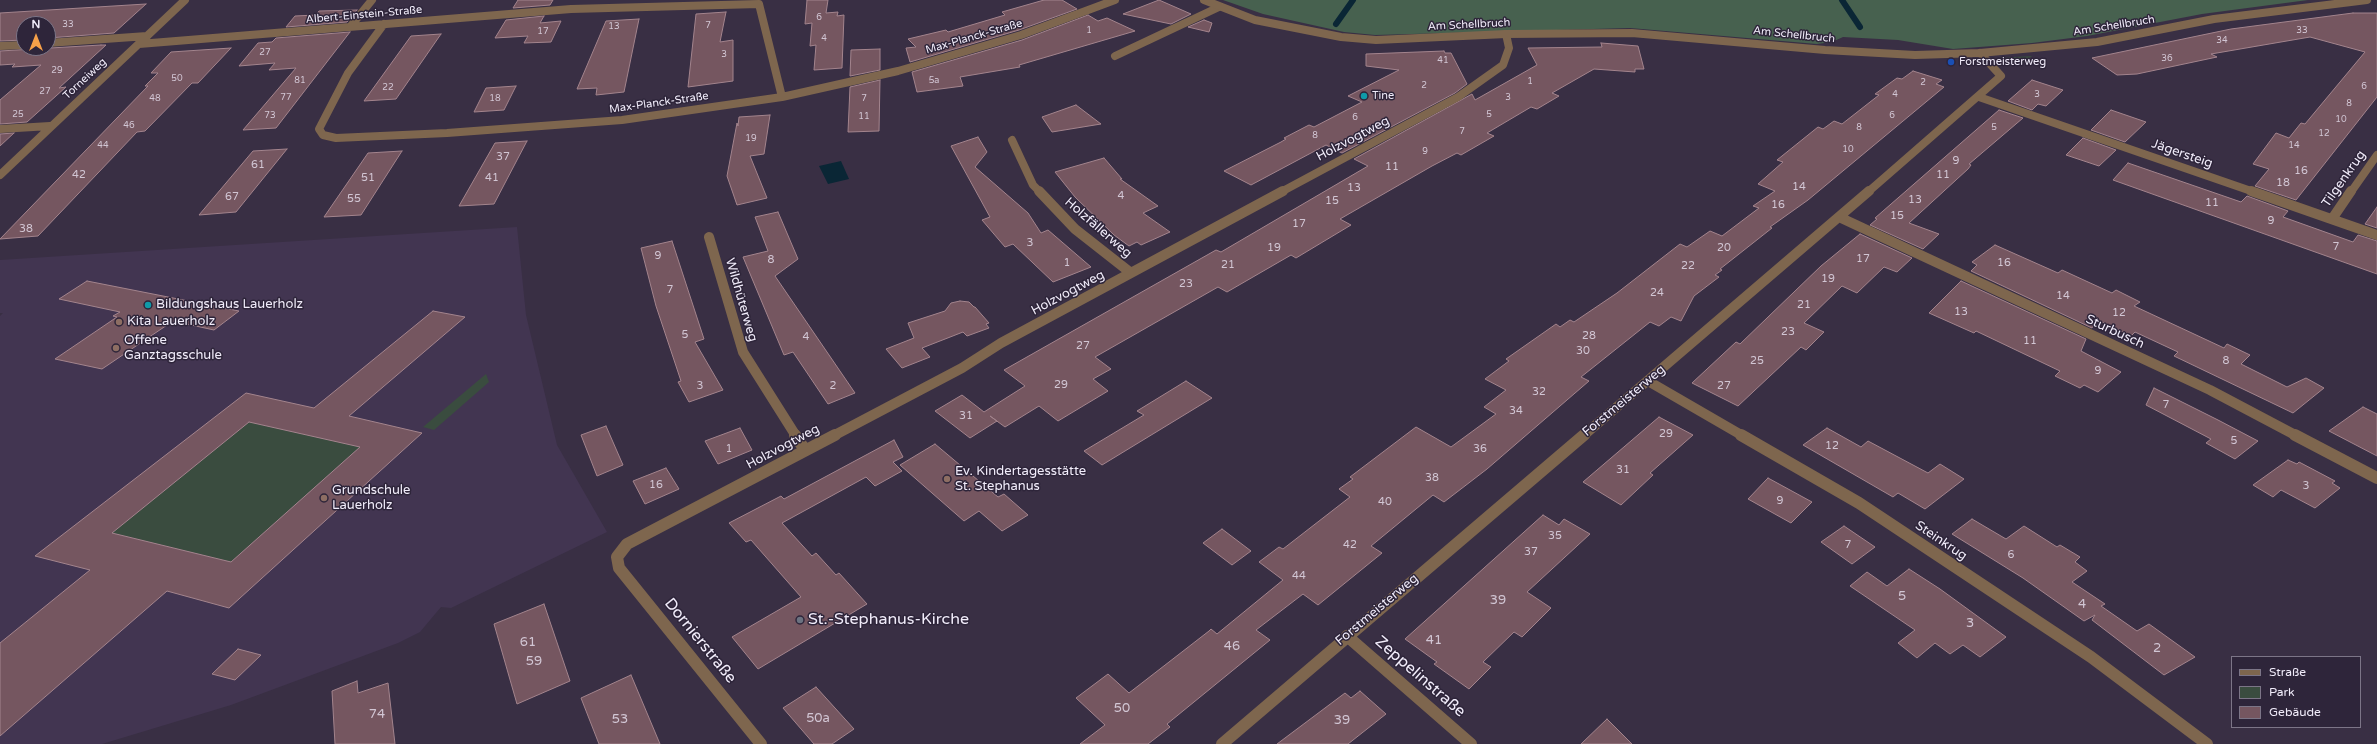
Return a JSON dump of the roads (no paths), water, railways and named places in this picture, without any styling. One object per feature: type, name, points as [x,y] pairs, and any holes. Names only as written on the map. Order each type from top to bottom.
[{"type":"street","name":"Torneiweg","points":[[0,175],[50,126],[185,0]]},
{"type":"street","points":[[350,27],[372,0]]},
{"type":"street","points":[[571,10],[576,0]]},
{"type":"street","name":"Max-Planck-Straße","points":[[384,24],[348,73],[319,129],[323,135],[336,138],[447,133],[622,120],[782,97],[898,71],[1021,35],[1115,0]]},
{"type":"street","name":"Am Schellbruch","points":[[1204,0],[1255,20],[1340,36],[1376,40],[1506,34],[1632,33],[1883,54],[1980,53],[2097,42],[2214,19],[2367,0]]},
{"type":"street","name":"Albert-Einstein-Straße","points":[[139,44],[571,10],[760,2],[782,97]]},
{"type":"street","points":[[1115,56],[1219,7]]},
{"type":"street","name":"Holzvogtweg","points":[[617,557],[627,544],[962,368],[1001,343],[1458,97],[1503,65],[1509,48],[1506,34]]},
{"type":"street","points":[[56,42],[147,36]]},
{"type":"street","points":[[0,46],[16,45]]},
{"type":"street","name":"Forstmeisterweg","points":[[1222,744],[1979,97],[2001,76],[1980,53]]},
{"type":"street","name":"Jägersteig","points":[[1979,97],[2377,235]]},
{"type":"street","points":[[0,129],[50,126]]},
{"type":"street","name":"Holzfällerweg","points":[[1012,140],[1033,185],[1076,229],[1132,273]]},
{"type":"street","name":"Tilgenkrug","points":[[2332,219],[2377,155]]},
{"type":"street","name":"Sturbusch","points":[[1839,217],[2210,390],[2377,478]]},
{"type":"street","name":"Wildhüterweg","points":[[709,237],[742,352],[804,450]]},
{"type":"street","name":"Steinkrug","points":[[1648,381],[1859,503],[2091,658],[2207,744]]},
{"type":"street","name":"Dornierstraße","points":[[617,557],[619,568],[761,744]]},
{"type":"street","name":"Zeppelinstraße","points":[[1347,636],[1471,744]]},
{"type":"water","points":[[841,161],[849,179],[828,184],[819,166]]},
{"type":"waterway","points":[[1336,24],[1353,0]]},
{"type":"waterway","points":[[1842,0],[1860,27]]},
{"type":"place","name":"Forstmeisterweg","points":[[1951,62]]},
{"type":"place","name":"Tine","points":[[1364,96]]},
{"type":"place","name":"Bildungshaus Lauerholz","points":[[148,305]]},
{"type":"place","name":"Kita Lauerholz","points":[[119,322]]},
{"type":"place","name":"Offene Ganztagsschule","points":[[116,348]]},
{"type":"place","name":"Ev. Kindertagesstätte St. Stephanus","points":[[947,479]]},
{"type":"place","name":"Grundschule Lauerholz","points":[[324,498]]},
{"type":"place","name":"St.-Stephanus-Kirche","points":[[800,620]]}]
